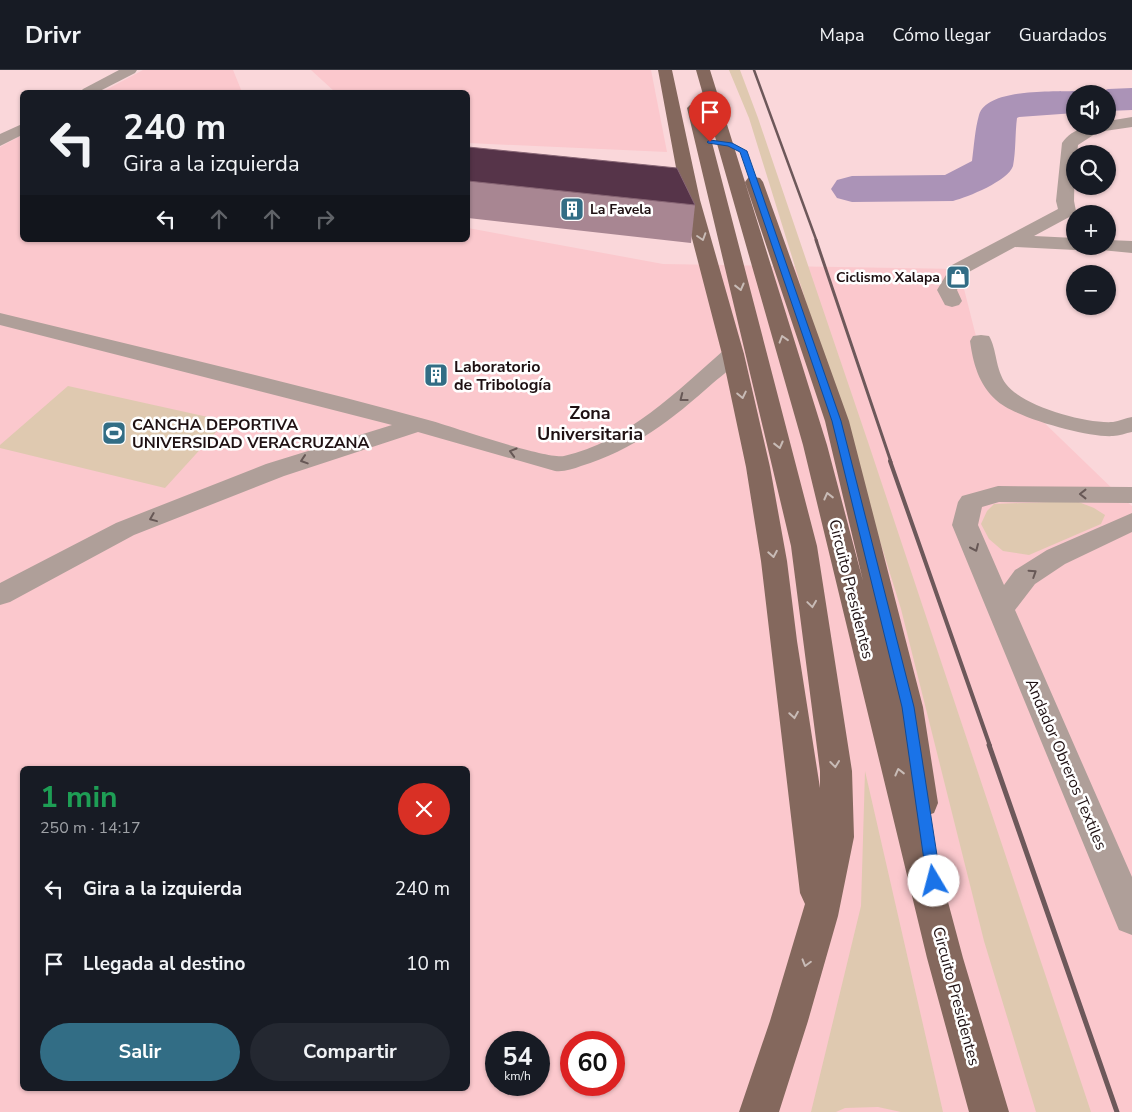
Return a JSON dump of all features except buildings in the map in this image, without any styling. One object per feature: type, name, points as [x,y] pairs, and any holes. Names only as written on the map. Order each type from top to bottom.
[{"type":"main road","points":[[665,70],[680,150],[681,199],[705,246],[733,354],[758,467],[774,561],[783,642],[802,765],[820,916]]},
{"type":"main road","name":"Circuito Presidentes","points":[[703,70],[815,445],[945,958],[989,1112]]},
{"type":"main road","points":[[718,70],[743,151],[836,421],[851,478],[908,707],[945,958]]},
{"type":"main road","points":[[692,97],[804,546],[836,770],[837,837],[820,916],[789,1021],[759,1112]]},
{"type":"main road","points":[[674,115],[686,121],[705,123],[722,121],[732,115]]},
{"type":"main road","points":[[680,150],[692,144],[710,142],[730,144],[743,151]]},
{"type":"street","points":[[92,90],[130,70]]},
{"type":"street","points":[[1116,124],[1132,122]]},
{"type":"street","points":[[0,141],[20,129]]},
{"type":"street","points":[[952,301],[946,290],[959,269],[1067,211],[1065,201],[1070,143],[1082,135]]},
{"type":"street","points":[[1013,241],[1066,244]]},
{"type":"street","points":[[1116,246],[1132,247]]},
{"type":"street","points":[[0,319],[418,425],[560,465],[609,450],[688,394],[733,354]]},
{"type":"street","points":[[981,340],[985,369],[1005,397],[1029,409],[1069,423],[1113,429],[1132,424]]},
{"type":"street","points":[[0,595],[125,529],[275,470],[418,425]]},
{"type":"street","name":"Andador Obreros Textiles","points":[[1132,495],[998,494],[971,502],[965,526],[1132,918]]},
{"type":"street","points":[[1001,609],[1025,577],[1056,557],[1132,522]]},
{"type":"shaded area","points":[[143,70],[233,70],[241,90],[106,90]]},
{"type":"shaded area","points":[[311,70],[651,70],[667,152],[470,143],[470,90],[333,90]]},
{"type":"shaded area","points":[[729,70],[740,70],[758,118],[1091,1112],[1036,1112],[984,941],[901,609],[749,118]]},
{"type":"shaded area","points":[[20,136],[20,242],[470,242],[470,228],[663,264],[959,269],[984,368],[1132,506],[1132,1112],[0,1112],[0,147]]},
{"type":"shaded area","name":"CANCHA DEPORTIVA UNIVERSIDAD VERACRUZANA","points":[[68,386],[226,421],[165,488],[0,448],[0,445]]},
{"type":"shaded area","points":[[1076,501],[1094,508],[1105,515],[1101,524],[1029,555],[1003,551],[989,539],[981,524],[987,511],[994,504]]},
{"type":"shaded area","points":[[865,771],[943,1112],[901,1112],[878,1107],[845,1108],[836,1112],[811,1112],[861,906]]},
{"type":"waterway","points":[[1116,100],[1132,99]]},
{"type":"waterway","points":[[852,189],[953,188],[992,167],[998,114],[1010,106],[1066,103]]},
{"type":"railway","points":[[754,70],[817,242]]},
{"type":"railway","points":[[816,240],[891,462]]},
{"type":"railway","points":[[890,461],[990,746]]},
{"type":"railway","points":[[989,745],[1117,1112]]},
{"type":"place","name":"La Favela","points":[[572,209]]},
{"type":"place","name":"Ciclismo Xalapa","points":[[958,277]]},
{"type":"place","name":"Laboratorio de Tribología","points":[[436,375]]},
{"type":"place","name":"CANCHA DEPORTIVA UNIVERSIDAD VERACRUZANA","points":[[114,433]]},
{"type":"district","name":"Zona Universitaria","points":[[590,423]]},
{"type":"route","points":[[710,142],[730,144],[743,151],[836,421],[908,707],[934,881]]}]
